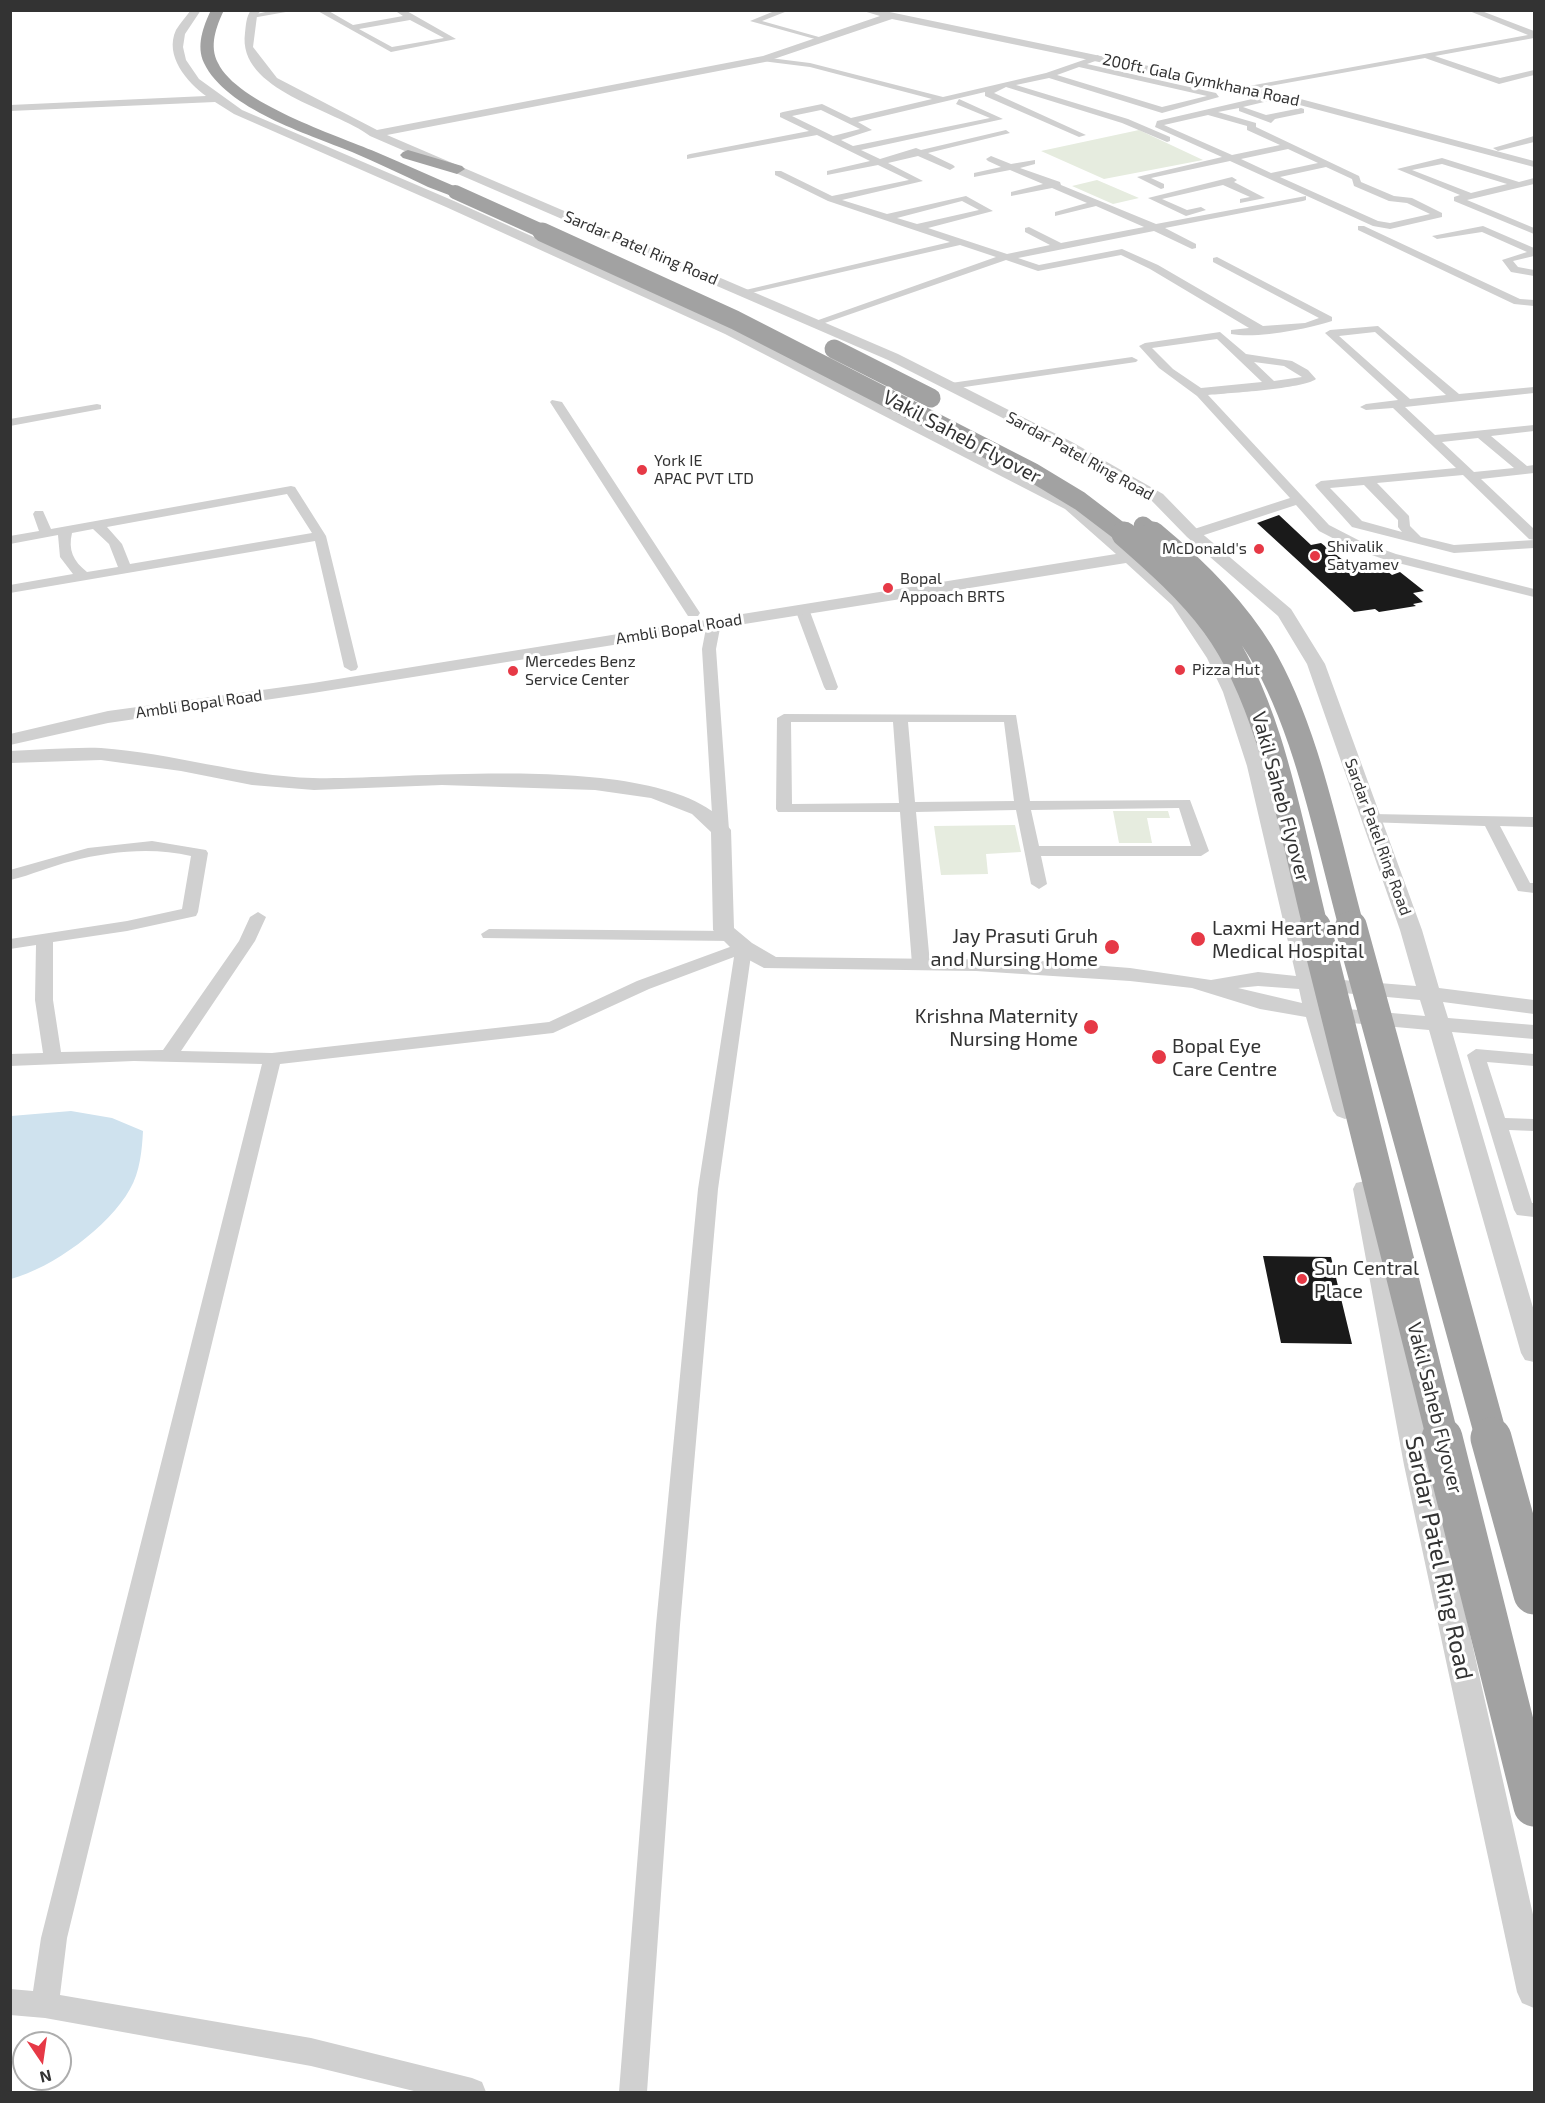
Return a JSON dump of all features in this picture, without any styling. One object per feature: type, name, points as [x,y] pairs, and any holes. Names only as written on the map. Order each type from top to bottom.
[{"type":"highway","name":"Sardar Patel Ring Road","points":[[225,19],[211,21],[206,52],[215,70],[232,87],[256,103],[310,130],[392,164],[463,183]]},
{"type":"highway","points":[[256,86],[310,116],[358,137],[378,140],[463,183]]},
{"type":"highway","name":"Vakil Saheb Flyover","points":[[463,183],[879,370],[1054,464],[1110,499],[1179,555],[1222,598],[1260,651],[1298,732],[1534,1594]]},
{"type":"highway","name":"Vakil Saheb Flyover","points":[[463,183],[1032,472],[1115,526],[1183,589],[1214,625],[1242,670],[1268,737],[1534,1806]]},
{"type":"street","name":"Sardar Patel Ring Road","points":[[196,10],[180,34],[180,53],[187,73],[215,98],[238,112],[427,194],[730,331],[972,452],[1071,506],[1178,602],[1216,658],[1232,692],[1265,802],[1312,998],[1361,1164],[1418,1465],[1534,1992]]},
{"type":"street","points":[[293,10],[254,13],[248,47],[273,80],[378,140],[765,58],[900,14],[931,12]]},
{"type":"street","points":[[320,10],[391,50],[452,39],[398,10]]},
{"type":"street","points":[[786,10],[754,21],[822,39]]},
{"type":"street","name":"200ft. Gala Gymkhana Road","points":[[864,10],[900,14],[1248,87],[1534,164]]},
{"type":"street","points":[[1471,10],[1534,35]]},
{"type":"street","points":[[900,14],[1371,113],[1534,158]]},
{"type":"street","points":[[351,28],[411,17]]},
{"type":"street","points":[[1248,87],[1534,35]]},
{"type":"street","points":[[1425,55],[1499,81],[1534,74]]},
{"type":"street","points":[[850,121],[945,101],[1049,75],[1098,57]]},
{"type":"street","points":[[765,58],[810,65],[945,101]]},
{"type":"street","points":[[1049,75],[1162,110],[1215,97],[1076,64]]},
{"type":"street","points":[[1007,85],[1125,121],[1303,198],[1518,302],[1534,303]]},
{"type":"street","points":[[994,88],[988,94],[1082,135]]},
{"type":"street","points":[[1208,112],[1223,118],[1239,118],[1253,125],[1250,128],[1356,178],[1357,184],[1392,199],[1409,200],[1439,215],[1383,226],[1229,159],[1158,125],[1208,112],[1278,96]]},
{"type":"street","points":[[10,106],[215,98]]},
{"type":"street","points":[[852,149],[916,136],[942,134],[976,127],[999,119],[959,102]]},
{"type":"street","points":[[925,105],[994,136],[1008,138]]},
{"type":"street","points":[[1235,106],[1268,119],[1301,111]]},
{"type":"street","points":[[831,199],[918,181],[783,115],[822,107],[872,129],[833,139]]},
{"type":"street","points":[[899,111],[922,121],[972,151]]},
{"type":"street","points":[[874,117],[916,136]]},
{"type":"street","points":[[690,157],[819,132]]},
{"type":"street","points":[[846,181],[830,173],[994,136]]},
{"type":"street","points":[[1498,148],[1534,140]]},
{"type":"street","points":[[895,142],[950,167]]},
{"type":"street","points":[[1161,186],[1142,177],[1290,146]]},
{"type":"street","points":[[991,159],[1154,227],[1192,246]]},
{"type":"street","points":[[1470,196],[1402,169],[1442,160],[1518,185]]},
{"type":"street","points":[[977,175],[1032,162]]},
{"type":"street","points":[[368,169],[392,164]]},
{"type":"street","points":[[1269,176],[1329,164]]},
{"type":"street","points":[[1198,165],[1232,180],[1153,198],[1186,213],[1260,198],[1225,182]]},
{"type":"street","points":[[875,175],[897,171]]},
{"type":"street","points":[[778,173],[831,199],[1038,268],[1122,252],[1154,267],[1263,331]]},
{"type":"street","points":[[1014,194],[1073,180]]},
{"type":"street","points":[[1534,181],[1457,199],[1534,231]]},
{"type":"street","name":"Sardar Patel Ring Road","points":[[463,183],[742,292],[815,323],[900,360],[1067,445],[1157,497],[1200,540],[1285,613],[1316,664],[1372,819],[1431,994],[1461,1106],[1534,1353]]},
{"type":"street","points":[[427,194],[463,183]]},
{"type":"street","points":[[885,218],[963,198],[988,211],[918,227]]},
{"type":"street","points":[[815,323],[1006,258],[1303,198]]},
{"type":"street","points":[[1058,213],[1097,203]]},
{"type":"street","points":[[1437,236],[1483,229],[1534,252]]},
{"type":"street","points":[[1029,230],[1059,246]]},
{"type":"street","points":[[742,292],[961,242]]},
{"type":"street","points":[[1532,273],[1515,270],[1507,260],[1534,252]]},
{"type":"street","points":[[1217,260],[1328,319],[1306,326],[1235,332]]},
{"type":"street","points":[[1478,283],[1507,282],[1532,273]]},
{"type":"street","points":[[1456,398],[1378,329],[1330,333],[1402,403],[1433,439],[1534,536]]},
{"type":"street","points":[[1271,385],[1220,335],[1145,346],[1155,362],[1198,392],[1324,528],[1357,545],[1492,584],[1534,593]]},
{"type":"street","points":[[1198,392],[1310,379],[1302,368],[1290,364],[1243,357]]},
{"type":"street","points":[[830,383],[900,360]]},
{"type":"street","points":[[951,386],[1132,360]]},
{"type":"street","points":[[1366,407],[1534,390]]},
{"type":"street","points":[[556,402],[693,614]]},
{"type":"street","points":[[10,423],[97,407]]},
{"type":"street","points":[[1433,439],[1532,431]]},
{"type":"street","points":[[1481,434],[1529,469]]},
{"type":"street","points":[[1529,469],[1321,484],[1357,525],[1434,546],[1462,549],[1534,544]]},
{"type":"street","points":[[1367,480],[1396,508],[1404,519],[1404,527],[1416,540]]},
{"type":"street","points":[[10,540],[291,490],[320,536],[351,667]]},
{"type":"street","points":[[1200,540],[1298,500]]},
{"type":"street","points":[[39,514],[47,534]]},
{"type":"street","points":[[96,525],[108,531],[119,546],[125,570]]},
{"type":"street","points":[[66,530],[63,549],[65,558],[85,577]]},
{"type":"street","points":[[10,590],[320,536]]},
{"type":"street","name":"Ambli Bopal Road","points":[[10,726],[102,705],[693,614],[1200,540]]},
{"type":"street","name":"Ambli Bopal Road","points":[[10,740],[108,717],[313,688],[802,609],[1123,552]]},
{"type":"street","points":[[802,609],[831,687]]},
{"type":"street","points":[[714,623],[709,649],[721,830],[724,930],[738,942],[772,963],[921,964],[1094,972],[1212,985],[1266,1004],[1312,998],[1431,994],[1534,1007]]},
{"type":"street","points":[[1033,852],[1201,851],[1185,803],[1023,807],[784,809],[784,718],[1011,718],[1023,807],[1039,884]]},
{"type":"street","points":[[900,719],[921,964]]},
{"type":"street","points":[[10,757],[101,754],[182,765],[252,779],[314,784],[442,779],[595,784],[655,793],[699,810],[721,830]]},
{"type":"street","points":[[1372,819],[1534,822]]},
{"type":"street","points":[[1490,821],[1524,888],[1534,888]]},
{"type":"street","points":[[10,875],[31,871],[70,856],[127,846],[179,847],[200,853],[190,912],[45,940],[10,944]]},
{"type":"street","points":[[168,1056],[248,941],[258,918]]},
{"type":"street","points":[[489,934],[738,942]]},
{"type":"street","points":[[45,940],[44,1000],[52,1058]]},
{"type":"street","points":[[10,1059],[168,1056],[272,1059],[553,1027],[738,942]]},
{"type":"street","points":[[633,2092],[668,1625],[708,1190],[738,942]]},
{"type":"street","points":[[1312,998],[1440,1024],[1534,1032]]},
{"type":"street","points":[[1534,1060],[1476,1055],[1524,1210],[1534,1210]]},
{"type":"street","points":[[45,2006],[54,1938],[272,1059]]},
{"type":"street","points":[[1497,1124],[1534,1125]]},
{"type":"street","points":[[10,2002],[311,2052],[472,2092]]},
{"type":"shaded area","points":[[1139,130],[1203,160],[1104,179],[1041,151]]},
{"type":"shaded area","points":[[1097,180],[1139,198],[1113,204],[1072,186]]},
{"type":"shaded area","points":[[1113,811],[1168,811],[1170,818],[1147,818],[1152,843],[1119,843]]},
{"type":"shaded area","points":[[1015,825],[1021,852],[986,854],[988,874],[941,875],[934,826]]},
{"type":"water","points":[[71,1111],[112,1118],[143,1131],[136,1175],[121,1203],[94,1231],[44,1266],[11,1279],[11,1116]]},
{"type":"building","name":"Shivalik Satyamev","points":[[1279,515],[1311,545],[1321,543],[1357,571],[1382,567],[1392,575],[1400,572],[1424,591],[1413,593],[1423,602],[1413,604],[1416,606],[1379,612],[1375,609],[1354,612],[1257,523]]},
{"type":"building","name":"Sun Central Place","points":[[1263,1256],[1331,1257],[1352,1344],[1281,1343]]},
{"type":"place","name":"York IE APAC PVT LTD","points":[[642,470]]},
{"type":"place","name":"McDonald's","points":[[1259,549]]},
{"type":"place","name":"Shivalik Satyamev","points":[[1315,556]]},
{"type":"place","name":"Bopal Appoach BRTS","points":[[888,588]]},
{"type":"place","name":"Pizza Hut","points":[[1180,670]]},
{"type":"place","name":"Mercedes Benz Service Center","points":[[513,671]]},
{"type":"place","name":"Laxmi Heart and Medical Hospital","points":[[1198,939]]},
{"type":"place","name":"Jay Prasuti Gruh and Nursing Home","points":[[1112,947]]},
{"type":"place","name":"Krishna Maternity Nursing Home","points":[[1091,1027]]},
{"type":"place","name":"Bopal Eye Care Centre","points":[[1159,1057]]},
{"type":"place","name":"Sun Central Place","points":[[1302,1279]]}]
